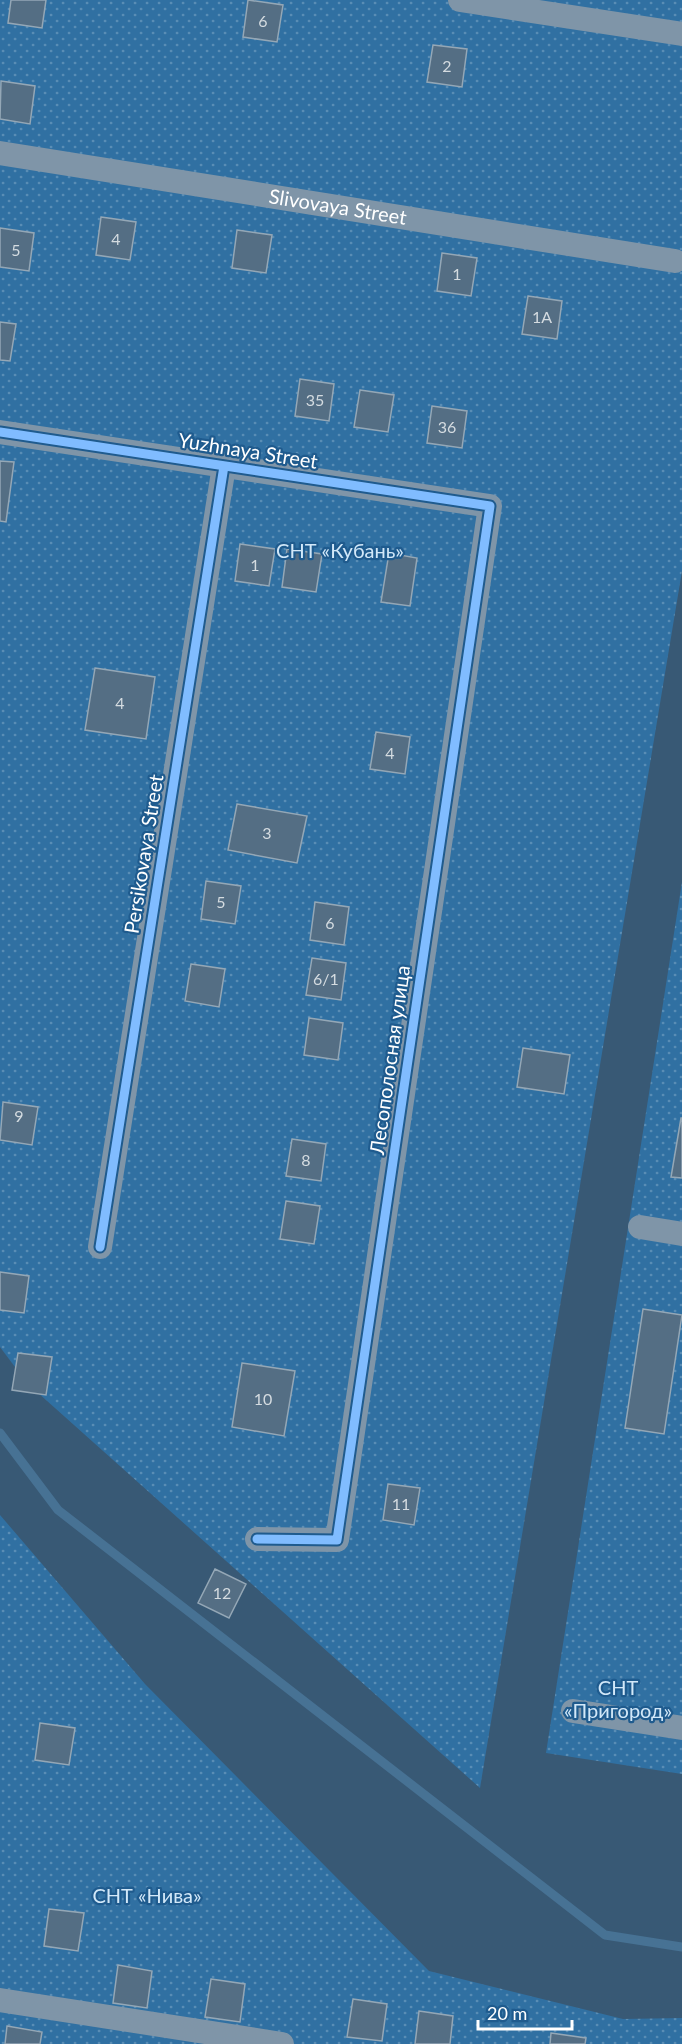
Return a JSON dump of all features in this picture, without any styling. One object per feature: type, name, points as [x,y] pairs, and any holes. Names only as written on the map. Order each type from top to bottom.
[{"type":"street","points":[[460,0],[682,34]]},
{"type":"street","name":"Slivovaya Street","points":[[0,153],[675,261]]},
{"type":"street","name":"Yuzhnaya Street","points":[[0,432],[490,506]]},
{"type":"street","name":"Persikovaya Street","points":[[100,1247],[224,466]]},
{"type":"street","name":"Лесополосная улица","points":[[257,1539],[337,1540],[490,506]]},
{"type":"street","points":[[640,1227],[682,1234]]},
{"type":"street","points":[[573,1711],[682,1728]]},
{"type":"street","points":[[0,2000],[282,2044]]},
{"type":"green space","name":"СНТ «Кубань»","points":[[0,0],[682,0],[682,571],[480,1788],[27,1383],[0,1347]]},
{"type":"green space","name":"СНТ «Пригород»","points":[[682,882],[682,1774],[546,1753]]},
{"type":"green space","name":"СНТ «Нива»","points":[[0,1515],[145,1684],[429,1971],[623,2019],[682,2018],[682,2044],[0,2044]]},
{"type":"building","points":[[11,0],[46,0],[42,28],[8,23]]},
{"type":"building","points":[[248,0],[283,5],[277,42],[243,37]]},
{"type":"building","points":[[433,45],[467,49],[462,87],[427,82]]},
{"type":"building","points":[[1,81],[35,86],[30,124],[0,119]]},
{"type":"building","points":[[101,217],[136,222],[130,260],[96,255]]},
{"type":"building","points":[[0,228],[34,233],[29,271],[0,267]]},
{"type":"building","points":[[237,230],[272,235],[266,273],[232,268]]},
{"type":"building","points":[[442,253],[477,258],[471,296],[437,291]]},
{"type":"building","points":[[528,296],[562,301],[557,339],[522,334]]},
{"type":"building","points":[[0,322],[16,324],[10,361],[0,360]]},
{"type":"building","points":[[300,379],[334,384],[329,421],[295,416]]},
{"type":"building","points":[[360,390],[394,395],[388,432],[354,427]]},
{"type":"building","points":[[432,406],[467,411],[462,448],[427,443]]},
{"type":"building","points":[[0,461],[14,462],[6,522],[0,521]]},
{"type":"building","points":[[240,544],[275,549],[269,586],[235,581]]},
{"type":"building","points":[[287,549],[322,554],[316,592],[282,587]]},
{"type":"building","points":[[389,553],[417,558],[410,606],[381,602]]},
{"type":"building","points":[[95,668],[155,677],[146,739],[85,730]]},
{"type":"building","points":[[376,732],[410,737],[405,774],[370,769]]},
{"type":"building","points":[[237,804],[307,816],[297,863],[228,850]]},
{"type":"building","points":[[206,881],[241,886],[235,924],[201,919]]},
{"type":"building","points":[[315,902],[349,907],[344,945],[310,940]]},
{"type":"building","points":[[312,958],[346,963],[341,1000],[306,995]]},
{"type":"building","points":[[191,964],[225,969],[219,1007],[185,1001]]},
{"type":"building","points":[[309,1018],[343,1023],[338,1060],[304,1055]]},
{"type":"building","points":[[523,1048],[570,1055],[564,1094],[517,1087]]},
{"type":"building","points":[[3,1102],[38,1107],[32,1145],[0,1140]]},
{"type":"building","points":[[682,1118],[682,1178],[671,1177]]},
{"type":"building","points":[[292,1139],[326,1144],[321,1181],[286,1176]]},
{"type":"building","points":[[286,1201],[320,1206],[314,1244],[280,1239]]},
{"type":"building","points":[[0,1272],[29,1276],[24,1313],[0,1310]]},
{"type":"building","points":[[643,1309],[682,1315],[664,1434],[625,1428]]},
{"type":"building","points":[[18,1353],[52,1357],[46,1395],[12,1390]]},
{"type":"building","points":[[242,1363],[295,1371],[284,1436],[232,1427]]},
{"type":"building","points":[[388,1484],[420,1488],[414,1525],[383,1520]]},
{"type":"building","points":[[215,1569],[246,1584],[229,1618],[198,1603]]},
{"type":"building","points":[[40,1723],[75,1728],[69,1765],[35,1760]]},
{"type":"building","points":[[49,1909],[84,1913],[78,1951],[44,1946]]},
{"type":"building","points":[[118,1965],[152,1971],[147,2008],[113,2003]]},
{"type":"building","points":[[211,1979],[245,1984],[240,2022],[205,2017]]},
{"type":"building","points":[[353,1999],[387,2004],[382,2041],[347,2037]]},
{"type":"building","points":[[419,2011],[453,2016],[450,2044],[415,2044]]},
{"type":"building","points":[[7,2026],[42,2032],[40,2044],[5,2044]]},
{"type":"building","points":[[551,2033],[586,2038],[585,2044],[550,2044]]},
{"type":"waterway","points":[[0,1433],[58,1510],[605,1935],[682,1947]]},
{"type":"cycle path","points":[[0,432],[490,506],[337,1540],[257,1539]]},
{"type":"cycle path","points":[[100,1247],[224,466]]}]
